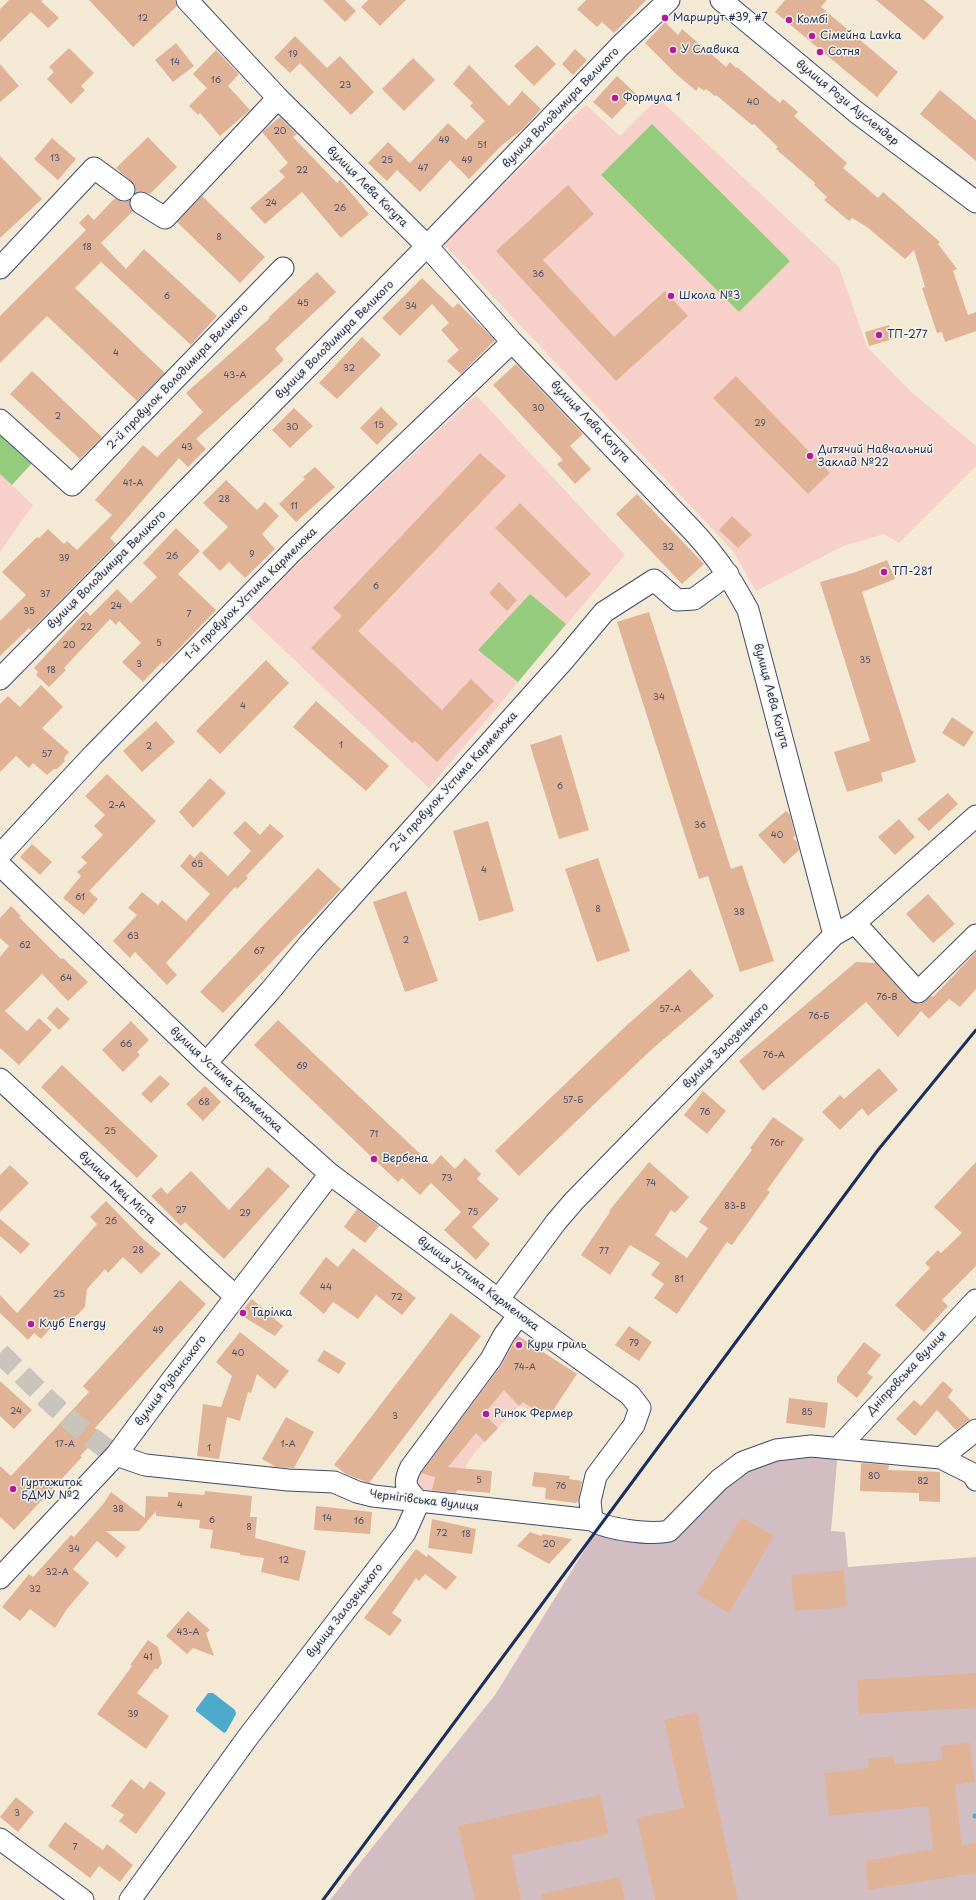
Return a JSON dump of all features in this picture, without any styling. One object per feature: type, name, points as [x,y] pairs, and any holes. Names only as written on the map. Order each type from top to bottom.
[{"type":"street","name":"вулиця Лева Когута","points":[[187,0],[278,98],[427,246],[512,342],[715,555],[728,574],[748,610],[834,935]]},
{"type":"street","name":"вулиця Володимира Великого","points":[[0,679],[427,246],[621,45],[669,0]]},
{"type":"street","name":"вулиця Рози Ауслендер","points":[[721,0],[856,112],[976,202]]},
{"type":"street","points":[[141,203],[165,218],[278,98]]},
{"type":"street","points":[[0,268],[94,168],[124,190]]},
{"type":"street","name":"2-й провулок Володимира Великого","points":[[0,420],[72,485],[283,268]]},
{"type":"street","name":"1-й провулок Устима Кармелюка","points":[[0,855],[98,749],[281,563],[512,342]]},
{"type":"street","name":"2-й провулок Устима Кармелюка","points":[[206,1063],[270,991],[309,944],[563,661],[604,612],[654,580],[677,600],[694,599],[728,574]]},
{"type":"street","name":"вулиця Залозецького","points":[[498,1300],[556,1222],[574,1201],[834,935],[855,923],[976,816]]},
{"type":"street","name":"вулиця Устима Кармелюка","points":[[0,865],[206,1063],[330,1174],[498,1300],[630,1395],[640,1408],[634,1425],[596,1476],[590,1501],[592,1520]]},
{"type":"street","points":[[855,923],[918,992],[976,935]]},
{"type":"street","name":"вулиця Мец Міста","points":[[0,1079],[235,1296]]},
{"type":"street","name":"вулиця Руданського","points":[[3,1568],[116,1455],[235,1296],[330,1174]]},
{"type":"street","name":"Дніпровська вулиця","points":[[839,1447],[976,1300]]},
{"type":"street","points":[[419,1502],[407,1489],[405,1479],[411,1467],[491,1359],[504,1335],[519,1315]]},
{"type":"street","points":[[941,1458],[976,1430]]},
{"type":"street","points":[[592,1520],[600,1525],[645,1532],[660,1533],[669,1531],[719,1480],[743,1462],[776,1450],[811,1446],[839,1447],[941,1458],[973,1474],[976,1480]]},
{"type":"street","name":"Чернігівська вулиця","points":[[116,1455],[145,1465],[288,1480],[334,1482],[363,1494],[419,1502],[592,1520]]},
{"type":"street","name":"вулиця Залозецького","points":[[130,1900],[244,1743],[405,1533],[419,1502]]},
{"type":"street","points":[[0,1839],[83,1900]]},
{"type":"shaded area","name":"Школа №3","points":[[658,98],[839,267],[867,347],[909,390],[976,446],[976,466],[899,543],[884,534],[843,546],[756,591],[733,551],[443,243],[586,105],[620,136]]},
{"type":"shaded area","points":[[476,395],[625,555],[429,788],[245,613]]},
{"type":"shaded area","points":[[0,474],[33,505],[0,552]]},
{"type":"shaded area","name":"Ринок Фермер","points":[[514,1333],[577,1374],[535,1410],[519,1406],[474,1453],[467,1464],[455,1496],[412,1486],[415,1477]]},
{"type":"shaded area","points":[[838,1451],[831,1531],[845,1532],[848,1567],[976,1557],[976,1900],[330,1900],[495,1695],[600,1525],[659,1532],[745,1465]]},
{"type":"green space","points":[[652,124],[790,261],[739,312],[601,175]]},
{"type":"green space","points":[[0,432],[33,462],[12,485],[0,474]]},
{"type":"green space","points":[[530,594],[566,624],[518,682],[478,650]]},
{"type":"water","points":[[208,1693],[213,1693],[235,1710],[236,1714],[224,1733],[196,1711]]},
{"type":"building","points":[[9,0],[43,0],[41,1],[59,18],[48,28],[31,12],[0,42],[0,9]]},
{"type":"building","points":[[89,0],[175,0],[177,6],[133,47]]},
{"type":"building","points":[[323,0],[345,0],[356,11],[345,22]]},
{"type":"building","points":[[368,0],[406,0],[380,26],[361,7]]},
{"type":"building","points":[[586,0],[646,0],[614,33],[602,22],[597,27],[577,9]]},
{"type":"building","points":[[785,0],[827,0],[821,7],[898,72],[877,97],[775,12]]},
{"type":"building","points":[[876,0],[924,0],[944,17],[924,40]]},
{"type":"building","points":[[665,22],[678,35],[682,29],[726,67],[730,62],[780,103],[783,99],[798,112],[794,116],[847,163],[843,168],[878,198],[883,192],[940,242],[938,244],[957,269],[953,271],[968,315],[976,312],[976,331],[945,342],[942,332],[937,333],[922,288],[925,287],[914,250],[905,259],[867,227],[852,218],[849,221],[824,200],[827,197],[814,185],[815,183],[776,149],[778,147],[754,124],[752,125],[716,95],[715,96],[706,89],[704,91],[699,87],[696,91],[675,73],[645,43]]},
{"type":"building","points":[[295,36],[327,68],[340,56],[374,92],[351,115],[300,63],[290,73],[274,58]]},
{"type":"building","points":[[176,43],[194,66],[173,82],[155,60]]},
{"type":"building","points":[[537,45],[556,64],[534,86],[514,66]]},
{"type":"building","points":[[69,48],[94,73],[81,86],[85,90],[71,104],[47,79],[54,72],[49,67]]},
{"type":"building","points":[[575,49],[587,60],[573,75],[562,64]]},
{"type":"building","points":[[216,50],[239,74],[228,86],[250,110],[220,136],[200,113],[198,115],[189,106],[207,88],[193,74]]},
{"type":"building","points":[[413,58],[435,80],[404,111],[382,89]]},
{"type":"building","points":[[0,64],[19,86],[0,102]]},
{"type":"building","points":[[469,65],[509,106],[522,91],[541,109],[523,129],[502,145],[469,179],[450,160],[420,192],[397,170],[387,181],[368,163],[388,142],[410,163],[448,123],[466,140],[485,121],[470,106],[473,103],[453,84]]},
{"type":"building","name":"Формула 1","points":[[617,76],[636,94],[612,119],[593,102]]},
{"type":"building","points":[[940,90],[976,120],[976,161],[920,114]]},
{"type":"building","points":[[280,117],[297,134],[293,137],[337,183],[340,180],[369,214],[341,238],[302,192],[265,224],[250,208],[285,177],[279,171],[288,163],[262,132]]},
{"type":"building","points":[[148,137],[177,167],[150,194],[142,191],[136,192],[135,186],[131,181],[116,168]]},
{"type":"building","points":[[52,138],[76,159],[58,180],[34,159]]},
{"type":"building","points":[[0,156],[42,199],[0,238]]},
{"type":"building","points":[[568,185],[594,214],[543,260],[614,337],[665,291],[688,316],[616,381],[496,251]]},
{"type":"building","points":[[202,196],[265,257],[240,283],[177,222]]},
{"type":"building","points":[[115,198],[122,202],[130,200],[130,208],[133,211],[101,243],[126,269],[144,249],[217,316],[191,345],[101,262],[75,288],[165,373],[137,401],[47,316],[0,363],[0,316],[86,230],[79,223],[88,214],[94,220]]},
{"type":"building","points":[[317,272],[336,292],[275,349],[284,360],[196,439],[206,449],[188,467],[179,458],[110,538],[116,544],[31,630],[29,628],[0,656],[0,621],[26,595],[2,572],[37,537],[39,538],[48,529],[64,544],[67,541],[77,550],[112,515],[95,500],[143,445],[157,457],[203,412],[186,393],[270,318],[269,317]]},
{"type":"building","points":[[422,278],[453,308],[458,303],[495,340],[461,374],[447,361],[459,350],[441,330],[449,323],[432,304],[400,336],[382,318]]},
{"type":"building","name":"ТП-277","points":[[889,325],[893,339],[869,346],[865,332]]},
{"type":"building","points":[[362,337],[381,355],[337,399],[319,383]]},
{"type":"building","points":[[516,364],[583,434],[570,446],[591,469],[575,484],[557,464],[563,460],[493,385]]},
{"type":"building","points":[[32,371],[102,437],[80,459],[10,394]]},
{"type":"building","points":[[736,376],[830,473],[808,494],[713,398]]},
{"type":"building","points":[[381,407],[398,424],[377,445],[360,428]]},
{"type":"building","points":[[294,408],[313,426],[290,448],[272,430]]},
{"type":"building","points":[[480,453],[506,476],[358,631],[442,710],[471,679],[494,701],[437,762],[415,741],[412,743],[311,648],[342,616],[333,608]]},
{"type":"building","points":[[315,467],[335,487],[296,522],[279,504],[305,479],[303,477]]},
{"type":"building","points":[[226,480],[257,510],[265,502],[279,516],[262,534],[275,549],[245,578],[229,562],[220,571],[202,553],[228,527],[203,503]]},
{"type":"building","points":[[637,494],[704,564],[682,584],[616,514]]},
{"type":"building","points":[[520,503],[591,574],[566,598],[495,528]]},
{"type":"building","points":[[732,516],[752,535],[738,548],[719,530]]},
{"type":"building","points":[[176,528],[200,551],[178,574],[216,610],[164,664],[162,662],[143,682],[122,662],[141,643],[119,621],[116,625],[110,619],[64,668],[66,670],[49,687],[36,675],[38,672],[34,668],[86,611],[90,616],[117,589],[131,603],[157,577],[143,563]]},
{"type":"building","points":[[887,560],[895,579],[862,592],[916,762],[881,773],[883,781],[847,792],[834,752],[870,741],[820,582],[856,572]]},
{"type":"building","points":[[499,582],[517,600],[507,611],[489,593]]},
{"type":"building","points":[[649,612],[731,869],[742,865],[774,961],[740,972],[708,876],[699,879],[617,622]]},
{"type":"building","points":[[266,660],[289,683],[220,754],[196,731]]},
{"type":"building","points":[[41,685],[63,707],[42,728],[69,752],[64,758],[65,761],[57,769],[54,769],[47,775],[33,763],[29,768],[16,756],[0,772],[0,704],[8,696],[20,707]]},
{"type":"building","points":[[316,701],[389,766],[366,791],[293,727]]},
{"type":"building","points":[[952,717],[974,732],[964,747],[942,733]]},
{"type":"building","points":[[156,721],[175,742],[142,772],[123,751]]},
{"type":"building","points":[[561,735],[589,830],[559,839],[530,745]]},
{"type":"building","points":[[107,774],[156,821],[89,891],[98,899],[84,915],[63,898],[81,876],[77,872],[87,863],[81,857],[103,835],[94,826],[105,815],[85,796]]},
{"type":"building","points":[[210,778],[226,793],[193,828],[179,812]]},
{"type":"building","points":[[948,793],[958,804],[929,831],[917,819]]},
{"type":"building","points":[[786,811],[790,815],[795,836],[793,838],[797,842],[799,850],[784,864],[758,835]]},
{"type":"building","points":[[899,819],[915,837],[895,855],[878,837]]},
{"type":"building","points":[[245,821],[260,835],[270,824],[284,836],[246,876],[248,878],[237,889],[235,887],[166,963],[177,975],[167,985],[135,952],[130,958],[113,941],[137,915],[128,908],[142,892],[158,905],[162,900],[186,921],[210,894],[180,866],[190,854],[194,858],[201,851],[228,876],[251,851],[233,833]]},
{"type":"building","points":[[488,821],[514,911],[479,921],[453,831]]},
{"type":"building","points":[[32,844],[52,862],[40,875],[20,857]]},
{"type":"building","points":[[598,858],[630,951],[597,962],[565,869]]},
{"type":"building","points":[[318,868],[341,889],[223,1013],[200,992]]},
{"type":"building","points":[[406,891],[438,981],[405,992],[373,902]]},
{"type":"building","points":[[928,894],[955,924],[933,943],[906,914]]},
{"type":"building","points":[[11,906],[21,916],[19,917],[61,959],[63,958],[88,982],[68,1001],[42,974],[5,1011],[27,1031],[39,1018],[52,1030],[19,1065],[0,1048],[0,957],[9,946],[0,938],[0,918]]},
{"type":"building","points":[[976,952],[976,989],[960,1007],[949,999],[929,1019],[921,1011],[898,1037],[866,1002],[763,1091],[739,1061],[856,962],[876,963],[909,1000],[920,1004],[931,996],[933,997]]},
{"type":"building","points":[[690,969],[714,996],[651,1050],[519,1176],[495,1151],[627,1025]]},
{"type":"building","points":[[57,1007],[70,1019],[59,1030],[47,1018]]},
{"type":"building","points":[[278,1020],[432,1165],[441,1155],[455,1169],[465,1158],[481,1174],[477,1179],[499,1199],[472,1227],[490,1244],[476,1260],[444,1230],[461,1212],[431,1183],[420,1195],[402,1178],[398,1182],[254,1045]]},
{"type":"building","points":[[131,1021],[149,1040],[137,1052],[140,1055],[123,1072],[102,1050]]},
{"type":"building","points":[[62,1065],[158,1156],[137,1178],[41,1087]]},
{"type":"building","points":[[879,1068],[898,1090],[868,1116],[862,1108],[840,1130],[822,1112],[840,1095],[844,1099]]},
{"type":"building","points":[[160,1075],[170,1084],[151,1103],[141,1094]]},
{"type":"building","points":[[205,1086],[221,1102],[203,1121],[186,1104]]},
{"type":"building","points":[[703,1091],[726,1111],[707,1134],[684,1115]]},
{"type":"building","points":[[773,1117],[804,1139],[767,1190],[770,1192],[732,1245],[727,1242],[677,1314],[654,1298],[664,1284],[651,1275],[660,1263],[630,1245],[610,1275],[581,1255],[610,1212],[609,1211],[649,1162],[689,1197],[675,1213],[671,1210],[655,1235],[687,1258],[708,1228],[699,1222],[752,1150],[750,1148]]},
{"type":"building","points":[[976,1162],[976,1266],[942,1300],[948,1306],[924,1332],[895,1305],[930,1268],[925,1263],[938,1250],[941,1253],[962,1233],[934,1207]]},
{"type":"building","points":[[10,1165],[29,1183],[0,1212],[0,1175]]},
{"type":"building","points":[[268,1167],[290,1186],[224,1259],[185,1222],[181,1226],[151,1196],[161,1187],[167,1194],[191,1171],[229,1210]]},
{"type":"building","points":[[106,1201],[142,1238],[161,1254],[141,1274],[123,1257],[108,1273],[105,1269],[87,1289],[85,1307],[76,1316],[55,1323],[41,1339],[34,1333],[28,1340],[0,1313],[0,1295],[17,1313],[97,1224],[90,1217]]},
{"type":"building","points":[[357,1209],[379,1226],[365,1243],[344,1227]]},
{"type":"building","points":[[0,1219],[30,1244],[21,1254],[0,1236]]},
{"type":"building","points":[[353,1248],[416,1298],[402,1315],[376,1295],[358,1319],[333,1302],[324,1314],[299,1293],[326,1257],[338,1267]]},
{"type":"building","points":[[180,1280],[206,1304],[95,1428],[101,1434],[80,1456],[82,1457],[14,1530],[0,1517],[0,1466],[11,1476],[89,1392],[83,1386]]},
{"type":"building","points":[[252,1299],[283,1326],[275,1336],[239,1314]]},
{"type":"building","points":[[451,1313],[481,1336],[369,1483],[346,1474],[334,1465]]},
{"type":"building","points":[[629,1326],[652,1342],[639,1361],[615,1345]]},
{"type":"building","points":[[240,1332],[289,1371],[275,1389],[257,1374],[251,1393],[248,1392],[240,1421],[227,1417],[219,1459],[197,1456],[203,1404],[221,1407],[232,1376],[216,1362]]},
{"type":"building","name":"Ринок Фермер","points":[[518,1336],[577,1374],[548,1418],[523,1402],[519,1406],[504,1390],[484,1414],[498,1428],[485,1442],[476,1433],[448,1467],[492,1471],[490,1493],[457,1490],[456,1493],[432,1490],[435,1477],[421,1473],[501,1366]]},
{"type":"building","points":[[864,1342],[881,1355],[867,1373],[873,1377],[857,1398],[837,1382],[837,1377]]},
{"type":"building","points":[[324,1350],[346,1363],[339,1374],[317,1361]]},
{"type":"building","points":[[0,1381],[32,1410],[14,1429],[0,1416]]},
{"type":"building","points":[[943,1381],[953,1390],[948,1397],[970,1420],[956,1430],[937,1410],[915,1436],[896,1419],[914,1400],[921,1406]]},
{"type":"building","points":[[789,1398],[828,1403],[825,1428],[786,1423]]},
{"type":"building","points":[[286,1417],[314,1432],[294,1468],[276,1467],[262,1459]]},
{"type":"building","points":[[861,1463],[889,1465],[888,1470],[940,1472],[940,1502],[919,1501],[919,1493],[860,1491]]},
{"type":"building","points":[[534,1472],[570,1476],[569,1479],[582,1481],[578,1501],[576,1503],[545,1499],[546,1488],[532,1486]]},
{"type":"building","points":[[205,1491],[252,1496],[250,1517],[257,1517],[255,1538],[306,1551],[299,1581],[261,1572],[264,1558],[240,1555],[240,1553],[210,1548],[213,1530],[199,1528],[200,1520],[156,1516],[156,1511],[139,1531],[106,1531],[126,1547],[117,1558],[97,1541],[73,1569],[89,1583],[67,1609],[55,1628],[30,1609],[20,1621],[2,1607],[29,1574],[33,1577],[71,1535],[74,1537],[104,1503],[111,1492],[145,1518],[146,1496],[168,1497],[168,1492],[204,1495]]},
{"type":"building","points":[[316,1506],[372,1512],[370,1534],[314,1530]]},
{"type":"building","points":[[741,1517],[774,1536],[729,1613],[697,1594]]},
{"type":"building","points":[[432,1519],[476,1529],[472,1554],[428,1548]]},
{"type":"building","points":[[530,1532],[541,1536],[543,1534],[572,1539],[549,1564],[517,1546]]},
{"type":"building","points":[[416,1549],[427,1557],[428,1554],[457,1577],[446,1590],[425,1574],[419,1581],[416,1578],[392,1613],[402,1620],[390,1636],[364,1618]]},
{"type":"building","points":[[844,1570],[847,1607],[794,1611],[791,1575]]},
{"type":"building","points":[[188,1611],[210,1630],[206,1633],[214,1656],[193,1648],[187,1654],[166,1636]]},
{"type":"building","points":[[148,1640],[158,1647],[162,1663],[158,1669],[155,1669],[137,1693],[169,1716],[146,1749],[97,1714],[132,1666],[130,1665]]},
{"type":"building","points":[[976,1673],[976,1708],[859,1714],[857,1680]]},
{"type":"building","points":[[697,1712],[738,1900],[655,1900],[637,1818],[684,1808],[664,1720]]},
{"type":"building","points":[[970,1743],[975,1782],[955,1785],[962,1845],[976,1843],[976,1873],[868,1890],[865,1861],[933,1849],[928,1806],[829,1816],[824,1773],[869,1768],[868,1759],[894,1756],[895,1764],[942,1760],[941,1746]]},
{"type":"building","points":[[131,1779],[144,1789],[150,1781],[166,1793],[136,1834],[119,1821],[124,1815],[111,1806]]},
{"type":"building","points":[[600,1795],[609,1834],[512,1855],[521,1900],[475,1900],[458,1826]]},
{"type":"building","points":[[16,1797],[34,1812],[18,1832],[0,1817]]},
{"type":"building","points":[[65,1822],[103,1850],[107,1844],[133,1865],[120,1882],[99,1866],[90,1878],[48,1846]]},
{"type":"building","points":[[620,1877],[625,1900],[542,1900],[541,1894]]},
{"type":"tunnel","points":[[0,1353],[70,1420],[116,1455]]},
{"type":"railway","points":[[323,1900],[878,1150],[976,1030]]},
{"type":"place","name":"Маршрут #39, #7","points":[[665,18]]},
{"type":"place","name":"Комбі","points":[[789,20]]},
{"type":"place","name":"Сімейна Lavka","points":[[812,36]]},
{"type":"place","name":"У Славика","points":[[673,50]]},
{"type":"place","name":"Сотня","points":[[820,52]]},
{"type":"place","name":"Формула 1","points":[[615,98]]},
{"type":"place","name":"Школа №3","points":[[671,296]]},
{"type":"place","name":"ТП-277","points":[[879,335]]},
{"type":"place","name":"Дитячий Навчальний Заклад №22","points":[[810,456]]},
{"type":"place","name":"ТП-281","points":[[884,572]]},
{"type":"place","name":"Вербена","points":[[374,1159]]},
{"type":"place","name":"Тарiлка","points":[[243,1313]]},
{"type":"place","name":"Клуб Energy","points":[[31,1324]]},
{"type":"place","name":"Кури гриль","points":[[519,1345]]},
{"type":"place","name":"Ринок Фермер","points":[[486,1414]]},
{"type":"place","name":"Гуртожиток БДМУ №2","points":[[13,1489]]}]
